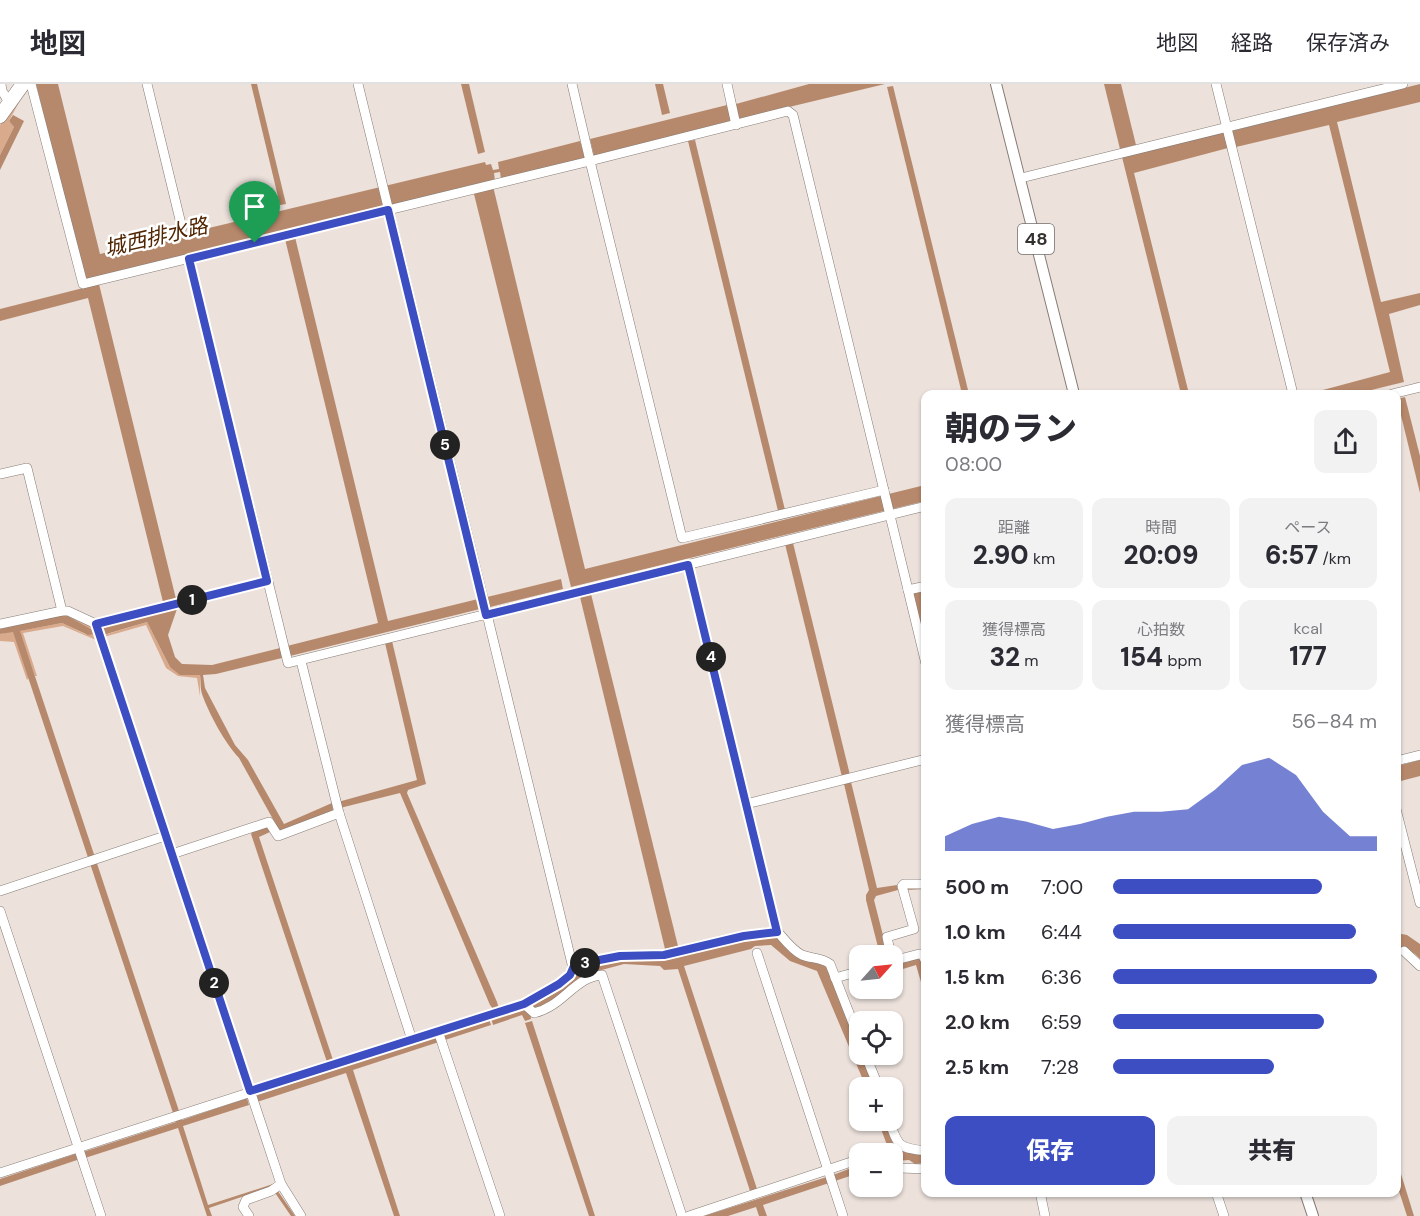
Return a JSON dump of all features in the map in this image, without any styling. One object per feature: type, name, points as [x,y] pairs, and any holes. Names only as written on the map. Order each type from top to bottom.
[{"type":"highway","points":[[0,116],[5,101],[23,84]]},
{"type":"main road","name":"48","points":[[996,84],[1073,390]]},
{"type":"main road","points":[[1307,1197],[1313,1216]]},
{"type":"street","points":[[1,84],[5,101]]},
{"type":"street","points":[[31,84],[83,284],[388,209],[496,185],[588,153],[734,117],[788,111],[793,115],[921,643]]},
{"type":"street","points":[[147,84],[182,228]]},
{"type":"street","points":[[0,1173],[412,1040],[440,1035],[527,1008],[570,975],[573,968],[358,84]]},
{"type":"street","points":[[572,84],[682,538],[884,490]]},
{"type":"street","points":[[727,84],[734,117]]},
{"type":"street","points":[[1216,84],[1292,390]]},
{"type":"street","points":[[1021,178],[1402,84]]},
{"type":"street","points":[[189,259],[288,663],[921,507]]},
{"type":"street","points":[[1401,392],[1420,387]]},
{"type":"street","points":[[0,474],[27,468],[62,611]]},
{"type":"street","points":[[688,565],[777,932],[804,956],[823,959],[830,964],[849,1013]]},
{"type":"street","points":[[0,624],[68,611],[96,624],[267,581]]},
{"type":"street","points":[[908,590],[921,586]]},
{"type":"street","points":[[96,624],[250,1091],[276,1187],[301,1216]]},
{"type":"street","points":[[301,661],[339,813],[412,1040]]},
{"type":"street","points":[[1401,759],[1420,755]]},
{"type":"street","points":[[746,804],[921,760]]},
{"type":"street","points":[[171,854],[269,822],[278,836],[339,813]]},
{"type":"street","points":[[1401,829],[1420,903]]},
{"type":"street","points":[[0,891],[165,836]]},
{"type":"street","points":[[889,945],[887,937],[914,929],[902,886],[921,884]]},
{"type":"street","points":[[0,911],[101,1216]]},
{"type":"street","points":[[573,968],[584,963],[620,956],[664,955],[744,936],[777,932]]},
{"type":"street","points":[[1404,951],[1420,966]]},
{"type":"street","points":[[757,953],[843,1216]]},
{"type":"street","points":[[903,958],[921,954]]},
{"type":"street","points":[[835,978],[849,974]]},
{"type":"street","points":[[527,1008],[534,1012],[540,1011],[560,1001],[584,979],[602,975],[682,1216]]},
{"type":"street","points":[[440,1035],[500,1216]]},
{"type":"street","points":[[894,1131],[904,1149],[921,1151]]},
{"type":"street","points":[[688,1216],[849,1164]]},
{"type":"street","points":[[903,1168],[921,1169]]},
{"type":"street","points":[[249,1216],[243,1207],[246,1200],[276,1187]]},
{"type":"street","points":[[1041,1197],[1045,1216]]},
{"type":"street","points":[[1218,1197],[1224,1216]]},
{"type":"shaded area","points":[[36,84],[58,84],[100,254],[485,162],[486,165],[491,164],[493,170],[499,169],[498,162],[580,141],[585,158],[501,179],[500,172],[494,173],[495,181],[492,182],[585,569],[921,486],[921,502],[571,587],[472,186],[85,279]]},
{"type":"shaded area","points":[[251,84],[257,84],[286,204],[280,205]]},
{"type":"shaded area","points":[[461,84],[469,84],[485,152],[478,154]]},
{"type":"shaded area","points":[[655,84],[663,84],[670,113],[662,115]]},
{"type":"shaded area","points":[[809,84],[885,84],[739,119],[736,104]]},
{"type":"shaded area","points":[[1104,84],[1121,84],[1136,145],[1120,149]]},
{"type":"shaded area","points":[[1420,84],[1420,102],[1337,122],[1381,302],[1420,293],[1420,305],[1389,314],[1404,382],[1371,390],[1323,390],[1390,372],[1329,125],[1236,147],[1232,131]]},
{"type":"shaded area","points":[[893,86],[968,390],[961,390],[887,87]]},
{"type":"shaded area","points":[[26,89],[9,121],[14,127],[0,155],[0,125]]},
{"type":"shaded area","points":[[727,105],[731,121],[594,156],[590,139]]},
{"type":"shaded area","points":[[13,115],[24,121],[0,170],[0,155],[14,127],[9,121]]},
{"type":"shaded area","points":[[1224,132],[1228,148],[1134,173],[1188,390],[1180,390],[1122,157]]},
{"type":"shaded area","points":[[695,140],[785,510],[778,511],[688,141]]},
{"type":"shaded area","points":[[295,237],[388,621],[478,599],[480,609],[290,656],[287,646],[378,623],[285,239]]},
{"type":"shaded area","points":[[99,284],[176,599],[163,602],[88,298],[0,321],[0,309]]},
{"type":"shaded area","points":[[1405,397],[1420,456],[1420,493],[1401,415],[1401,398]]},
{"type":"shaded area","points":[[793,543],[850,775],[842,777],[785,544]]},
{"type":"shaded area","points":[[561,579],[563,589],[490,607],[487,597]]},
{"type":"shaded area","points":[[921,590],[921,631],[912,592]]},
{"type":"shaded area","points":[[591,594],[678,946],[665,949],[580,597]]},
{"type":"shaded area","points":[[178,604],[104,635],[147,622],[170,667],[200,675],[200,696],[197,678],[178,676],[166,668],[146,625],[104,637],[99,625]]},
{"type":"shaded area","points":[[178,606],[168,635],[175,657],[182,664],[212,665],[280,648],[282,658],[203,675],[205,688],[235,745],[248,760],[284,824],[332,803],[333,810],[284,831],[279,830],[239,758],[213,719],[202,694],[200,675],[180,675],[170,667],[147,622],[103,635],[101,629],[105,625]]},
{"type":"shaded area","points":[[64,613],[95,628],[96,640],[63,626],[23,633],[37,676],[35,676],[19,631],[62,623],[87,635]]},
{"type":"shaded area","points":[[64,614],[94,631],[95,634],[88,635],[62,623],[20,631],[182,1120],[247,1098],[249,1105],[183,1126],[208,1205],[273,1184],[295,1216],[291,1216],[271,1187],[209,1208],[212,1216],[207,1216],[178,1128],[85,1158],[83,1152],[176,1122],[13,632],[0,634],[0,627]]},
{"type":"shaded area","points":[[13,631],[29,678],[27,680],[14,642],[0,641],[0,634]]},
{"type":"shaded area","points":[[392,641],[426,784],[408,790],[407,793],[497,1002],[499,1009],[495,1011],[490,1005],[400,793],[340,808],[338,802],[417,780],[385,643]]},
{"type":"shaded area","points":[[1420,760],[1420,776],[1401,781],[1401,765]]},
{"type":"shaded area","points":[[851,782],[877,888],[897,885],[898,890],[876,896],[874,900],[885,945],[877,945],[866,900],[869,890],[844,784]]},
{"type":"shaded area","points":[[267,826],[270,832],[259,837],[336,1069],[489,1019],[491,1025],[353,1070],[400,1216],[394,1216],[346,1073],[257,1102],[255,1096],[330,1071],[251,834]]},
{"type":"shaded area","points":[[770,934],[822,963],[828,969],[849,1025],[849,1047],[817,971],[790,961],[771,945],[755,946],[751,949],[684,966],[757,1189],[750,1191],[678,969],[664,970],[660,966],[624,964],[583,975],[557,1001],[530,1012],[531,1019],[525,1021],[522,1015],[493,1025],[491,1018],[552,993],[589,965]]},
{"type":"shaded area","points":[[1401,934],[1407,935],[1420,944],[1420,959],[1401,948]]},
{"type":"shaded area","points":[[917,958],[921,960],[921,982],[916,965],[903,969],[903,962]]},
{"type":"shaded area","points":[[532,1021],[595,1216],[589,1216],[525,1023]]},
{"type":"shaded area","points":[[857,1065],[865,1065],[871,1077],[862,1077]]},
{"type":"shaded area","points":[[882,1131],[890,1133],[896,1143],[886,1143]]},
{"type":"shaded area","points":[[903,1150],[921,1153],[921,1163],[915,1164],[909,1160],[903,1160]]},
{"type":"shaded area","points":[[78,1153],[80,1159],[0,1186],[0,1179]]},
{"type":"shaded area","points":[[849,1169],[849,1176],[763,1205],[767,1216],[759,1216],[756,1207],[728,1216],[704,1216]]},
{"type":"shaded area","points":[[1401,1174],[1414,1216],[1407,1216],[1401,1197]]},
{"type":"waterway","points":[[906,889],[921,888]]},
{"type":"route","points":[[388,210],[486,615],[688,565],[777,932],[744,936],[664,955],[620,956],[584,963],[573,968],[570,975],[559,984],[524,1004],[256,1091],[250,1091],[96,624],[267,581],[189,259],[255,243],[388,210]]},
{"type":"water label","name":"城西排水路","points":[[156,237]]}]
